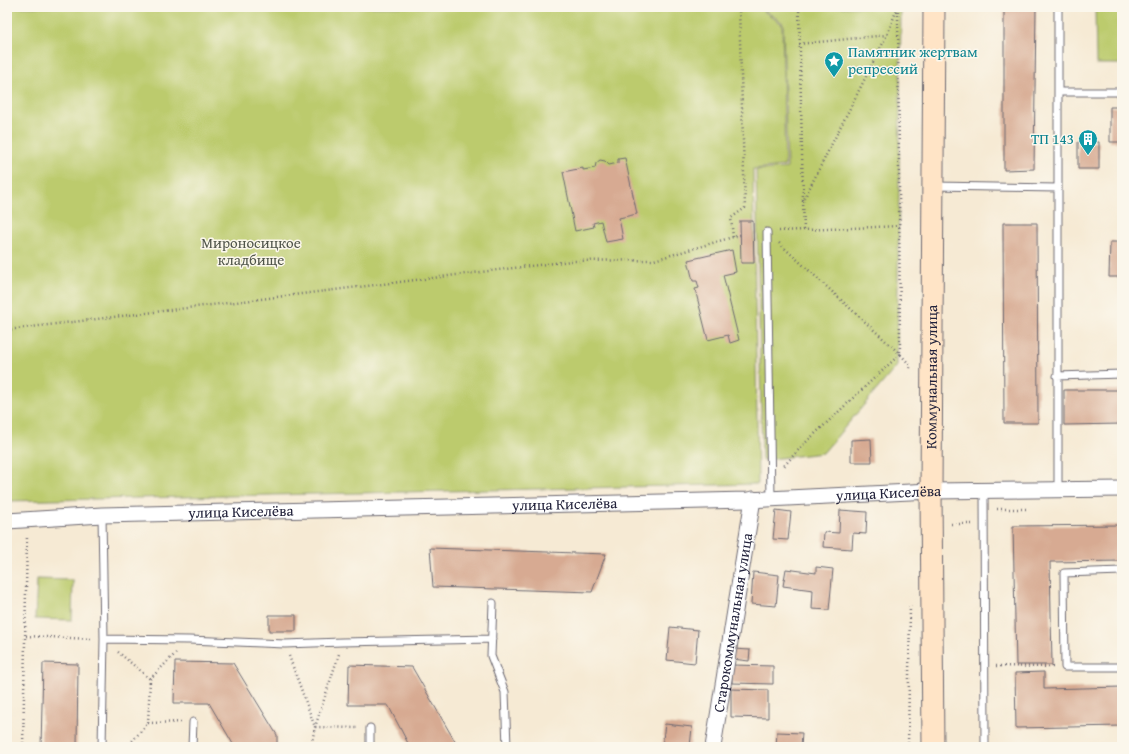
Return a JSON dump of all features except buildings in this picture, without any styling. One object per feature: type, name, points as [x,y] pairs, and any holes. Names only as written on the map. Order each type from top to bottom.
[{"type":"main road","name":"Коммунальная улица","points":[[933,747],[931,491],[934,7]]},
{"type":"street","name":"улица Киселёва","points":[[7,521],[102,516],[754,499],[931,491],[1122,489]]},
{"type":"street","name":"Старокоммунальная улица","points":[[713,747],[754,499]]},
{"type":"lane","points":[[1058,7],[1058,489]]},
{"type":"lane","points":[[1058,92],[1122,92]]},
{"type":"lane","points":[[934,186],[1058,188]]},
{"type":"lane","points":[[767,232],[771,498]]},
{"type":"lane","points":[[1057,376],[1122,374]]},
{"type":"lane","points":[[984,491],[985,747]]},
{"type":"lane","points":[[102,516],[104,639],[102,747]]},
{"type":"lane","points":[[1122,571],[1064,573],[1066,667],[1122,667]]},
{"type":"lane","points":[[493,603],[491,656],[505,692],[507,747]]},
{"type":"lane","points":[[104,639],[189,640],[285,644],[492,639]]},
{"type":"lane","points":[[192,747],[193,722]]},
{"type":"lane","points":[[370,728],[370,747]]},
{"type":"path","points":[[733,237],[731,218],[745,208],[739,7]]},
{"type":"path","points":[[798,7],[804,230]]},
{"type":"path","points":[[803,200],[887,35],[898,7]]},
{"type":"path","points":[[771,480],[802,446],[900,354],[898,7]]},
{"type":"path","points":[[799,44],[887,35]]},
{"type":"path","points":[[767,232],[900,226]]},
{"type":"path","points":[[767,232],[900,354],[910,364],[910,372]]},
{"type":"path","points":[[7,330],[571,261],[654,260],[740,235]]},
{"type":"path","points":[[23,747],[28,520]]},
{"type":"path","points":[[26,636],[104,639],[150,679]]},
{"type":"path","points":[[127,747],[148,723],[150,679],[189,640]]},
{"type":"path","points":[[311,747],[342,642]]},
{"type":"path","points":[[285,644],[316,727]]},
{"type":"path","points":[[985,666],[1066,667]]},
{"type":"path","points":[[148,723],[193,722]]},
{"type":"path","points":[[316,727],[370,728]]},
{"type":"green space","name":"Мироносицкое кладбище","points":[[7,7],[758,7],[782,24],[785,166],[753,169],[758,484],[7,501]]},
{"type":"green space","points":[[760,7],[901,7],[897,366],[823,453],[762,460],[756,170],[787,168],[783,23]]},
{"type":"green space","points":[[1095,7],[1122,7],[1122,64],[1096,64]]},
{"type":"green space","points":[[37,579],[73,580],[72,620],[35,619]]},
{"type":"place","name":"Памятник жертвам репрессий","points":[[834,78]]},
{"type":"place","name":"ТП 143","points":[[1088,156]]}]
